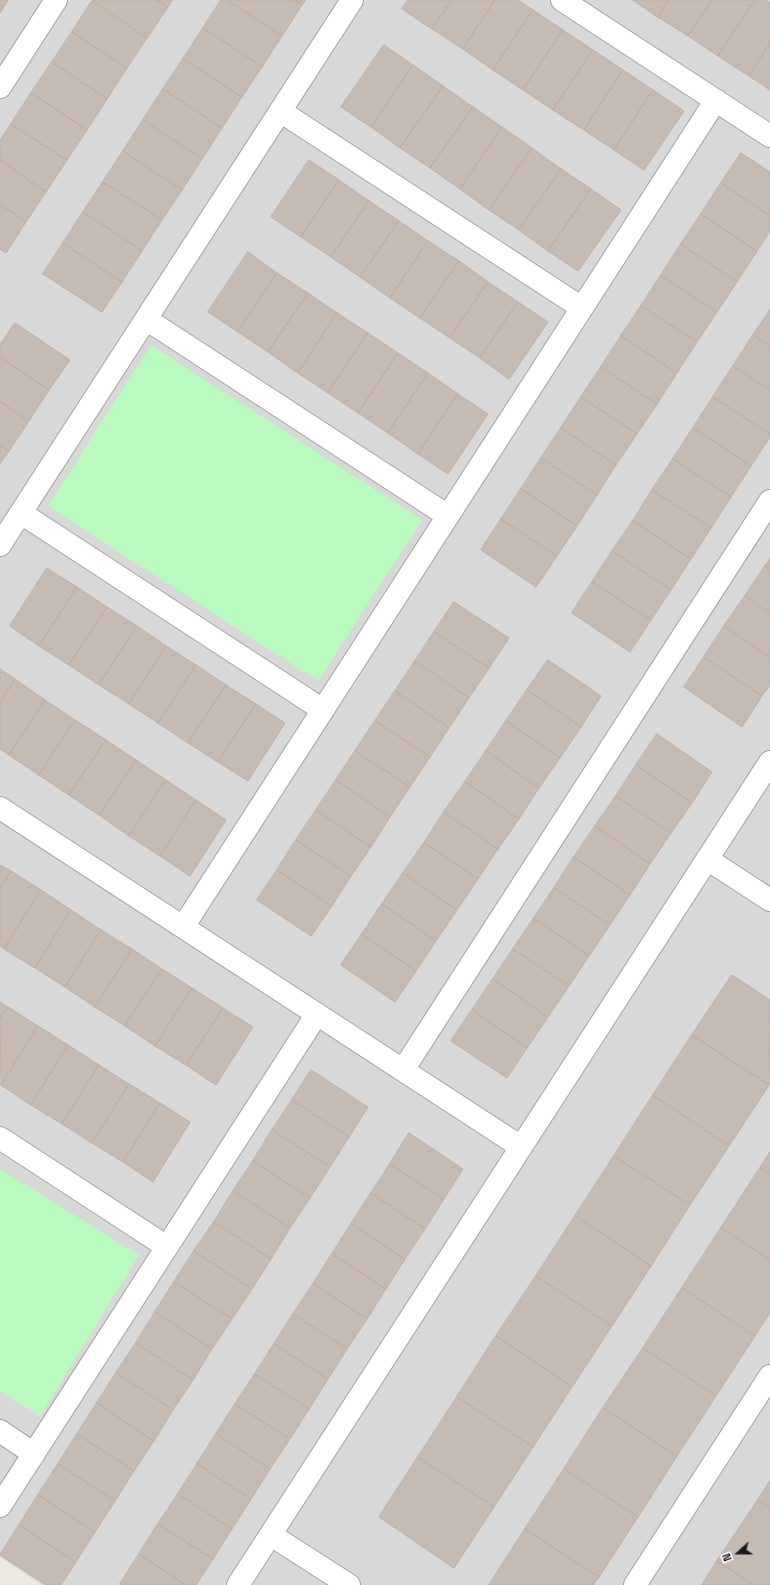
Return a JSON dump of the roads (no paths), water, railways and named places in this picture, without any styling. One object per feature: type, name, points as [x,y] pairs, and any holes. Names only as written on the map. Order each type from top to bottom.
[{"type":"street","points":[[0,87],[56,0]]},
{"type":"street","points":[[0,545],[352,0]]},
{"type":"street","points":[[562,0],[770,136]]},
{"type":"street","points":[[183,927],[716,100]]},
{"type":"street","points":[[280,111],[582,308]]},
{"type":"street","points":[[146,319],[448,516]]},
{"type":"street","points":[[403,1070],[770,501]]},
{"type":"street","points":[[21,513],[323,710]]},
{"type":"street","points":[[238,1585],[272,1535],[770,762]]},
{"type":"street","points":[[0,808],[521,1147]]},
{"type":"street","points":[[707,859],[770,900]]},
{"type":"street","points":[[0,1506],[317,1014]]},
{"type":"street","points":[[0,1138],[167,1247]]},
{"type":"street","points":[[635,1585],[770,1376]]},
{"type":"street","points":[[0,1431],[34,1454]]},
{"type":"street","points":[[272,1535],[349,1585]]}]
